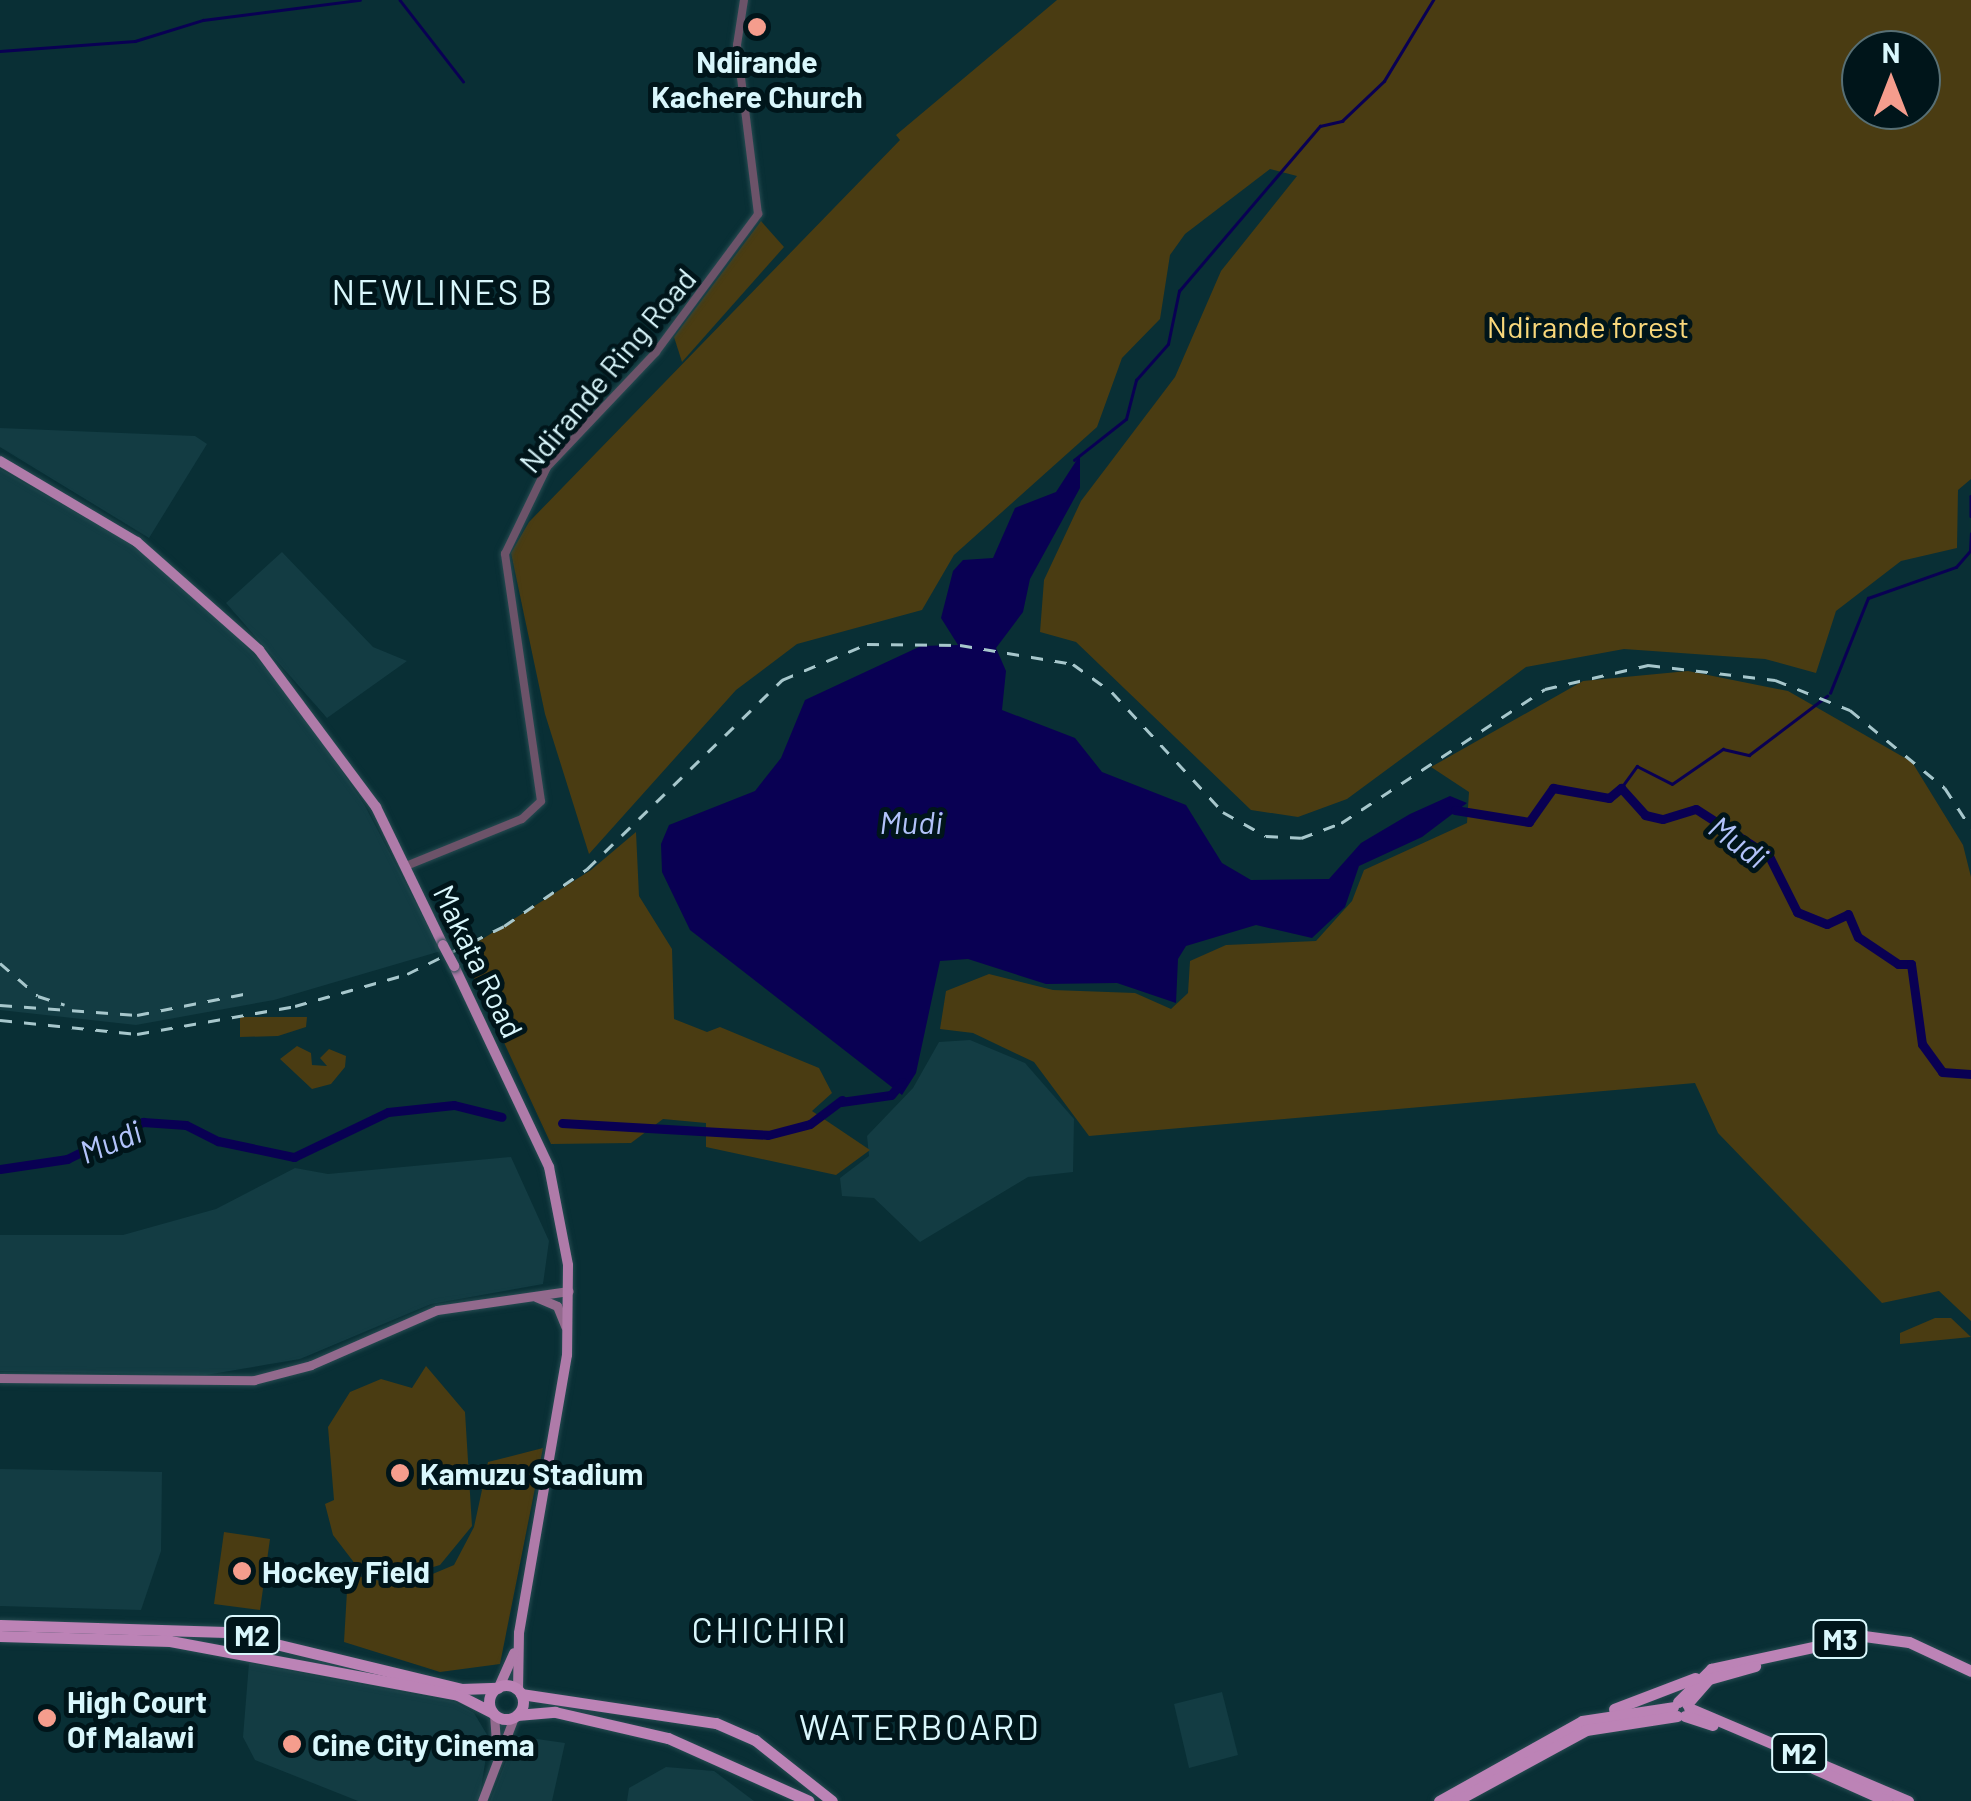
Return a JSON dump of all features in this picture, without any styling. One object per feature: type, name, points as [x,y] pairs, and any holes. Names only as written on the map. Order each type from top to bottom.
[{"type":"highway","name":"M2","points":[[0,1625],[247,1634],[461,1689],[498,1687],[716,1723],[768,1749],[832,1801]]},
{"type":"highway","points":[[238,1652],[247,1634]]},
{"type":"highway","name":"M2","points":[[0,1636],[129,1637],[238,1652],[458,1696],[493,1713],[516,1716],[555,1712],[668,1738],[809,1801]]},
{"type":"highway","name":"M3","points":[[1696,1677],[1864,1636],[1909,1642],[1971,1671]]},
{"type":"highway","name":"M3","points":[[1681,1709],[1709,1679],[1853,1644],[1912,1650],[1971,1681]]},
{"type":"highway","points":[[1456,1801],[1586,1730],[1681,1709],[1696,1677]]},
{"type":"highway","points":[[1596,1716],[1696,1677]]},
{"type":"highway","points":[[493,1713],[498,1687]]},
{"type":"highway","points":[[516,1716],[519,1692]]},
{"type":"highway","name":"M2","points":[[1681,1709],[1887,1801]]},
{"type":"highway","name":"M2","points":[[1439,1801],[1596,1716],[1681,1709],[1908,1801]]},
{"type":"main road","name":"Makata Road","points":[[0,460],[137,542],[259,650],[330,737],[406,866],[549,1167],[568,1265],[568,1338],[517,1648],[519,1692]]},
{"type":"main road","points":[[542,1294],[564,1279],[568,1265]]},
{"type":"main road","points":[[0,1378],[254,1380],[311,1365],[410,1318],[569,1291]]},
{"type":"main road","points":[[527,1298],[557,1306],[568,1338]]},
{"type":"main road","name":"Makata Road","points":[[498,1687],[517,1648]]},
{"type":"main road","points":[[493,1713],[495,1754]]},
{"type":"main road","points":[[482,1801],[495,1754],[516,1716]]},
{"type":"street","name":"Ndirande Ring Road","points":[[406,866],[522,819],[543,796],[505,554],[548,467],[656,352],[758,214],[737,45],[744,0]]},
{"type":"shaded area","points":[[0,428],[195,436],[207,444],[149,538],[0,447]]},
{"type":"shaded area","points":[[0,469],[135,546],[197,595],[290,693],[365,806],[441,951],[274,1000],[136,1025],[0,1010]]},
{"type":"shaded area","points":[[282,552],[373,647],[407,661],[327,718],[226,603]]},
{"type":"shaded area","points":[[970,1040],[1025,1063],[1074,1119],[1073,1172],[1028,1177],[920,1242],[874,1198],[842,1196],[840,1178],[869,1156],[867,1136],[913,1088],[939,1042]]},
{"type":"shaded area","points":[[511,1157],[549,1241],[543,1284],[431,1304],[300,1359],[206,1375],[0,1371],[0,1235],[123,1235],[216,1209],[295,1168],[328,1174]]},
{"type":"shaded area","points":[[0,1469],[162,1472],[161,1551],[141,1610],[0,1606]]},
{"type":"shaded area","points":[[249,1663],[455,1702],[474,1713],[489,1738],[479,1801],[358,1801],[255,1760],[243,1737]]},
{"type":"shaded area","points":[[1222,1692],[1238,1755],[1189,1768],[1174,1704]]},
{"type":"shaded area","points":[[516,1736],[565,1743],[552,1801],[490,1801]]},
{"type":"shaded area","points":[[666,1767],[714,1771],[754,1801],[627,1801],[629,1788]]},
{"type":"green space","name":"Ndirande forest","points":[[1057,0],[1971,0],[1971,479],[1958,490],[1957,548],[1901,561],[1836,611],[1816,673],[1765,659],[1624,649],[1526,667],[1347,799],[1298,817],[1251,810],[1076,642],[1040,632],[1044,580],[1081,501],[1175,377],[1221,271],[1297,176],[1270,169],[1185,234],[1170,255],[1160,319],[1122,358],[1097,427],[954,555],[922,610],[797,644],[736,690],[589,854],[545,714],[511,553],[529,522],[900,140],[896,135]]},
{"type":"green space","points":[[761,221],[784,247],[682,362],[674,337]]},
{"type":"green space","points":[[1688,671],[1788,691],[1912,762],[1963,845],[1971,877],[1971,1321],[1939,1291],[1882,1303],[1718,1133],[1695,1083],[1089,1136],[1034,1062],[973,1033],[940,1029],[946,991],[989,974],[1053,990],[1135,993],[1171,1009],[1188,993],[1190,961],[1226,945],[1316,941],[1352,901],[1364,870],[1467,823],[1469,792],[1431,767],[1583,681]]},
{"type":"green space","points":[[636,832],[639,896],[672,949],[674,1019],[707,1032],[720,1027],[819,1068],[832,1093],[812,1111],[870,1150],[836,1175],[706,1147],[706,1123],[663,1119],[631,1143],[551,1144],[462,952],[591,870]]},
{"type":"green space","points":[[240,1017],[307,1017],[306,1027],[278,1036],[240,1037]]},
{"type":"green space","points":[[297,1046],[311,1053],[312,1065],[327,1066],[320,1058],[329,1049],[346,1056],[345,1067],[331,1084],[312,1089],[280,1059]]},
{"type":"green space","points":[[1935,1318],[1951,1318],[1971,1337],[1900,1344],[1900,1333]]},
{"type":"green space","name":"Kamuzu Stadium","points":[[426,1366],[465,1412],[472,1526],[440,1565],[389,1580],[362,1573],[333,1535],[325,1504],[334,1500],[328,1427],[350,1392],[381,1379],[412,1388]]},
{"type":"green space","points":[[543,1448],[500,1664],[440,1672],[344,1642],[348,1574],[404,1586],[454,1565],[474,1527],[488,1462]]},
{"type":"green space","name":"Hockey Field","points":[[224,1532],[270,1539],[260,1610],[214,1604]]},
{"type":"water","name":"Mudi","points":[[1080,455],[1080,488],[1030,579],[1023,612],[996,648],[1006,671],[1002,710],[1075,738],[1102,772],[1186,805],[1222,863],[1251,880],[1329,879],[1361,843],[1410,814],[1450,796],[1467,803],[1422,837],[1359,866],[1345,907],[1312,938],[1256,925],[1186,946],[1178,959],[1176,1003],[1117,983],[1046,984],[968,959],[940,961],[916,1073],[902,1095],[690,930],[662,872],[661,844],[669,825],[755,791],[781,758],[805,700],[921,646],[958,645],[941,618],[953,571],[963,560],[993,558],[1015,508],[1056,492]]},
{"type":"waterway","points":[[0,51],[135,41],[203,20],[360,0]]},
{"type":"waterway","points":[[400,0],[463,81]]},
{"type":"waterway","points":[[1074,460],[1126,419],[1136,380],[1168,344],[1179,291],[1320,126],[1342,121],[1384,81],[1433,0]]},
{"type":"waterway","points":[[1971,496],[1971,516]]},
{"type":"waterway","points":[[1830,693],[1868,598],[1956,567],[1970,551],[1971,534]]},
{"type":"waterway","points":[[1621,788],[1637,766],[1672,784],[1723,749],[1749,755],[1827,696]]},
{"type":"waterway","name":"Mudi","points":[[1455,810],[1529,822],[1553,788],[1609,798],[1621,788],[1645,815],[1663,819],[1696,809],[1769,856],[1797,912],[1827,924],[1848,914],[1858,937],[1898,964],[1911,964],[1922,1044],[1942,1072],[1971,1074]]},
{"type":"waterway","points":[[841,1102],[891,1095],[902,1082]]},
{"type":"waterway","name":"Mudi","points":[[562,1123],[768,1135],[810,1124],[842,1100]]},
{"type":"waterway","name":"Mudi","points":[[0,1169],[67,1159],[143,1122],[186,1125],[218,1141],[294,1157],[388,1112],[454,1105],[502,1117]]},
{"type":"railway","points":[[0,1020],[137,1034],[295,1006],[407,974],[504,926],[587,869],[782,680],[867,644],[960,645],[1073,664],[1112,692],[1223,812],[1266,836],[1301,838],[1341,823],[1545,689],[1648,665],[1775,680],[1850,710],[1945,788],[1971,828]]},
{"type":"railway","points":[[0,963],[38,996],[65,1005]]},
{"type":"railway","points":[[0,1005],[137,1015],[254,992]]},
{"type":"place","name":"Ndirande Kachere Church","points":[[757,27]]},
{"type":"place","name":"Kamuzu Stadium","points":[[400,1473]]},
{"type":"place","name":"Hockey Field","points":[[242,1571]]},
{"type":"place","name":"High Court Of Malawi","points":[[47,1718]]},
{"type":"place","name":"Cine City Cinema","points":[[292,1744]]},
{"type":"district","name":"NEWLINES B","points":[[443,291]]},
{"type":"district","name":"CHICHIRI","points":[[770,1629]]},
{"type":"district","name":"WATERBOARD","points":[[920,1726]]}]
